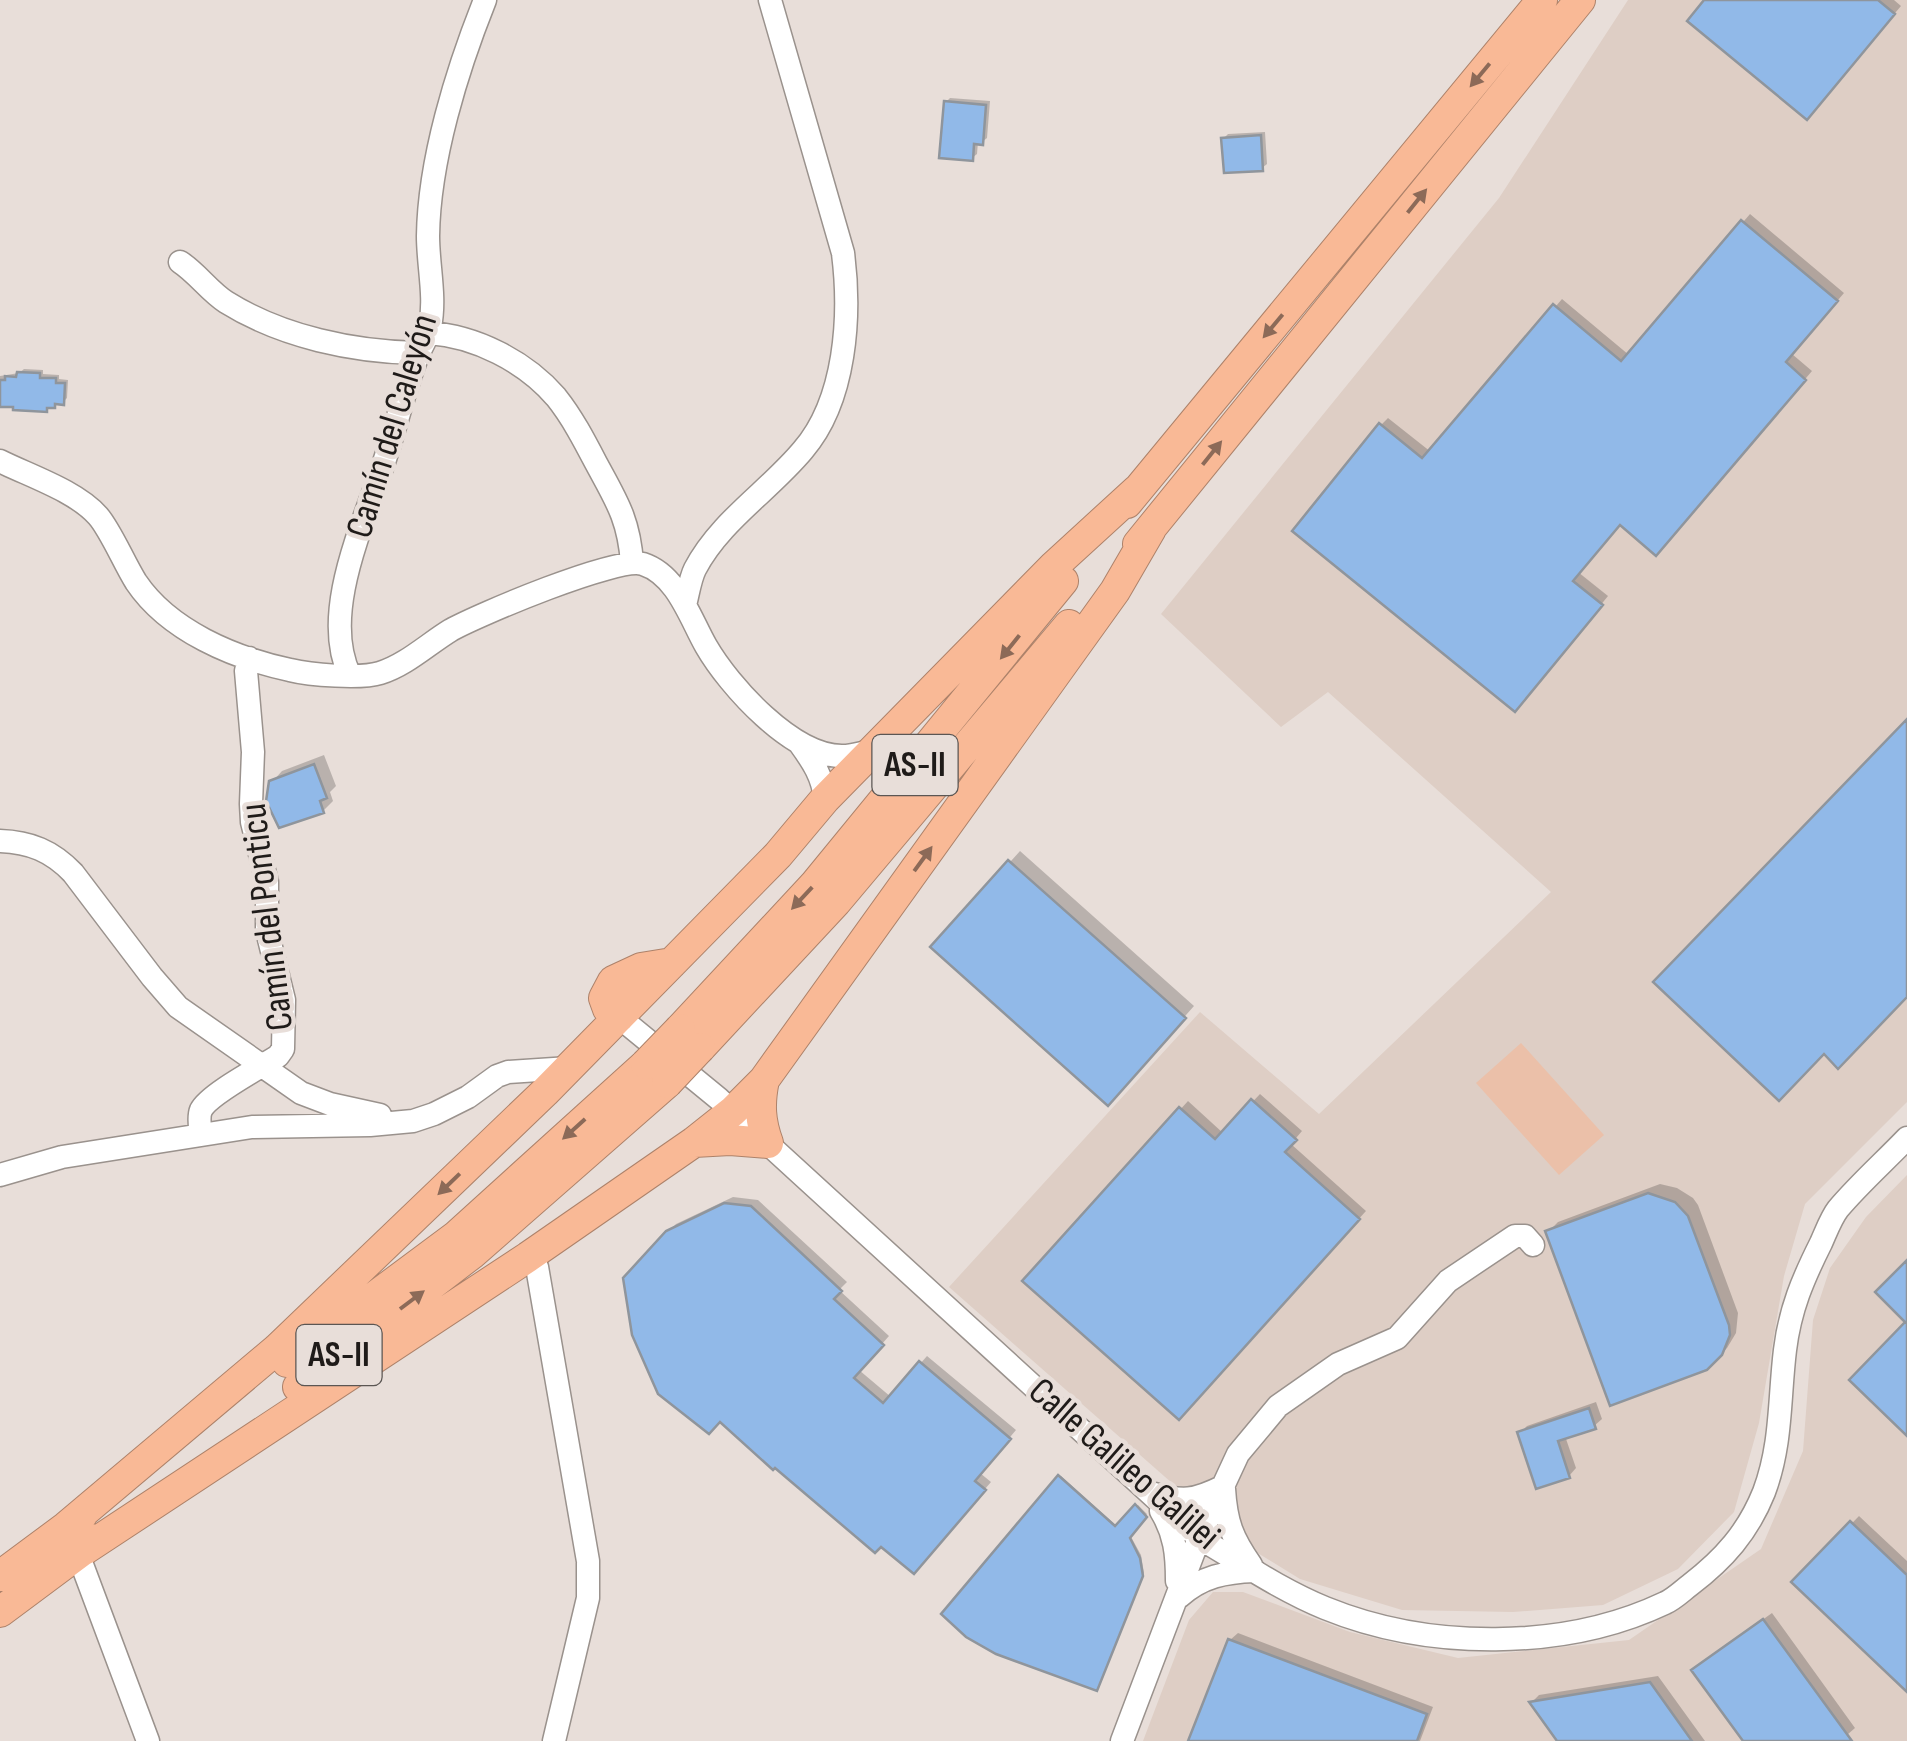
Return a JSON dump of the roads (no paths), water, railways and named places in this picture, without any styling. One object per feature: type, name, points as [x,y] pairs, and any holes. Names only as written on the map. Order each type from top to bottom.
[{"type":"highway","name":"AS-II","points":[[690,1039],[1542,0]]},
{"type":"highway","name":"AS-II","points":[[0,1612],[76,1543],[473,1254],[690,1039],[836,902],[1151,529],[1580,0]]},
{"type":"highway","points":[[76,1543],[619,1016],[608,1009],[604,998],[613,980],[641,968],[672,963],[778,855],[811,830],[835,787],[1054,566],[1137,490]]},
{"type":"highway","points":[[76,1543],[528,1257],[694,1142],[726,1105],[764,1080],[1115,592],[1151,529]]},
{"type":"highway","points":[[694,1142],[768,1143],[760,1120],[764,1080]]},
{"type":"highway","name":"AS-II","points":[[0,1576],[76,1543]]},
{"type":"street","name":"Camín del Caleyón","points":[[350,676],[339,644],[339,614],[354,549],[433,310],[428,236],[433,179],[441,137],[485,0]]},
{"type":"street","points":[[685,605],[694,571],[715,538],[804,450],[818,430],[845,345],[843,253],[770,0]]},
{"type":"street","points":[[180,262],[223,300],[255,318],[318,340],[388,352],[451,334],[480,343],[522,368],[554,394],[573,420],[626,520],[632,562]]},
{"type":"street","points":[[0,461],[74,497],[96,514],[132,575],[160,611],[182,628],[249,658],[292,671],[375,675],[486,613],[554,586],[632,562],[645,565],[674,589],[721,670],[748,702],[798,741],[819,751],[835,787]]},
{"type":"street","name":"Camín del Ponticu","points":[[201,1135],[202,1109],[216,1094],[278,1056],[283,1049],[284,1000],[267,930],[267,882],[250,804],[253,752],[246,670],[249,658]]},
{"type":"street","points":[[798,741],[824,784],[835,787]]},
{"type":"street","points":[[0,841],[29,844],[59,858],[178,1007],[301,1093],[330,1104],[413,1120]]},
{"type":"street","name":"Calle Galileo Galilei","points":[[619,1016],[726,1105],[1199,1538],[1326,1609],[1442,1638],[1510,1639],[1620,1620],[1668,1602],[1712,1568],[1744,1532],[1776,1457],[1785,1346],[1797,1292],[1836,1211],[1907,1138]]},
{"type":"street","points":[[0,1175],[62,1157],[201,1135],[270,1126],[370,1125],[413,1120],[468,1097],[508,1072],[569,1068]]},
{"type":"street","points":[[468,1097],[510,1085],[534,1086],[544,1092]]},
{"type":"street","points":[[1122,1741],[1199,1538],[1238,1454],[1278,1406],[1338,1364],[1397,1338],[1448,1281],[1514,1236],[1525,1236],[1533,1246]]},
{"type":"street","points":[[528,1257],[537,1267],[588,1561],[588,1598],[554,1741]]},
{"type":"street","points":[[1224,1486],[1226,1518],[1237,1545],[1256,1571]]},
{"type":"street","points":[[1150,1493],[1180,1501],[1224,1486]]},
{"type":"street","points":[[1150,1493],[1172,1529],[1177,1552],[1177,1599]]},
{"type":"street","points":[[76,1543],[148,1741]]},
{"type":"street","points":[[1177,1599],[1193,1583],[1225,1572],[1256,1571]]}]
